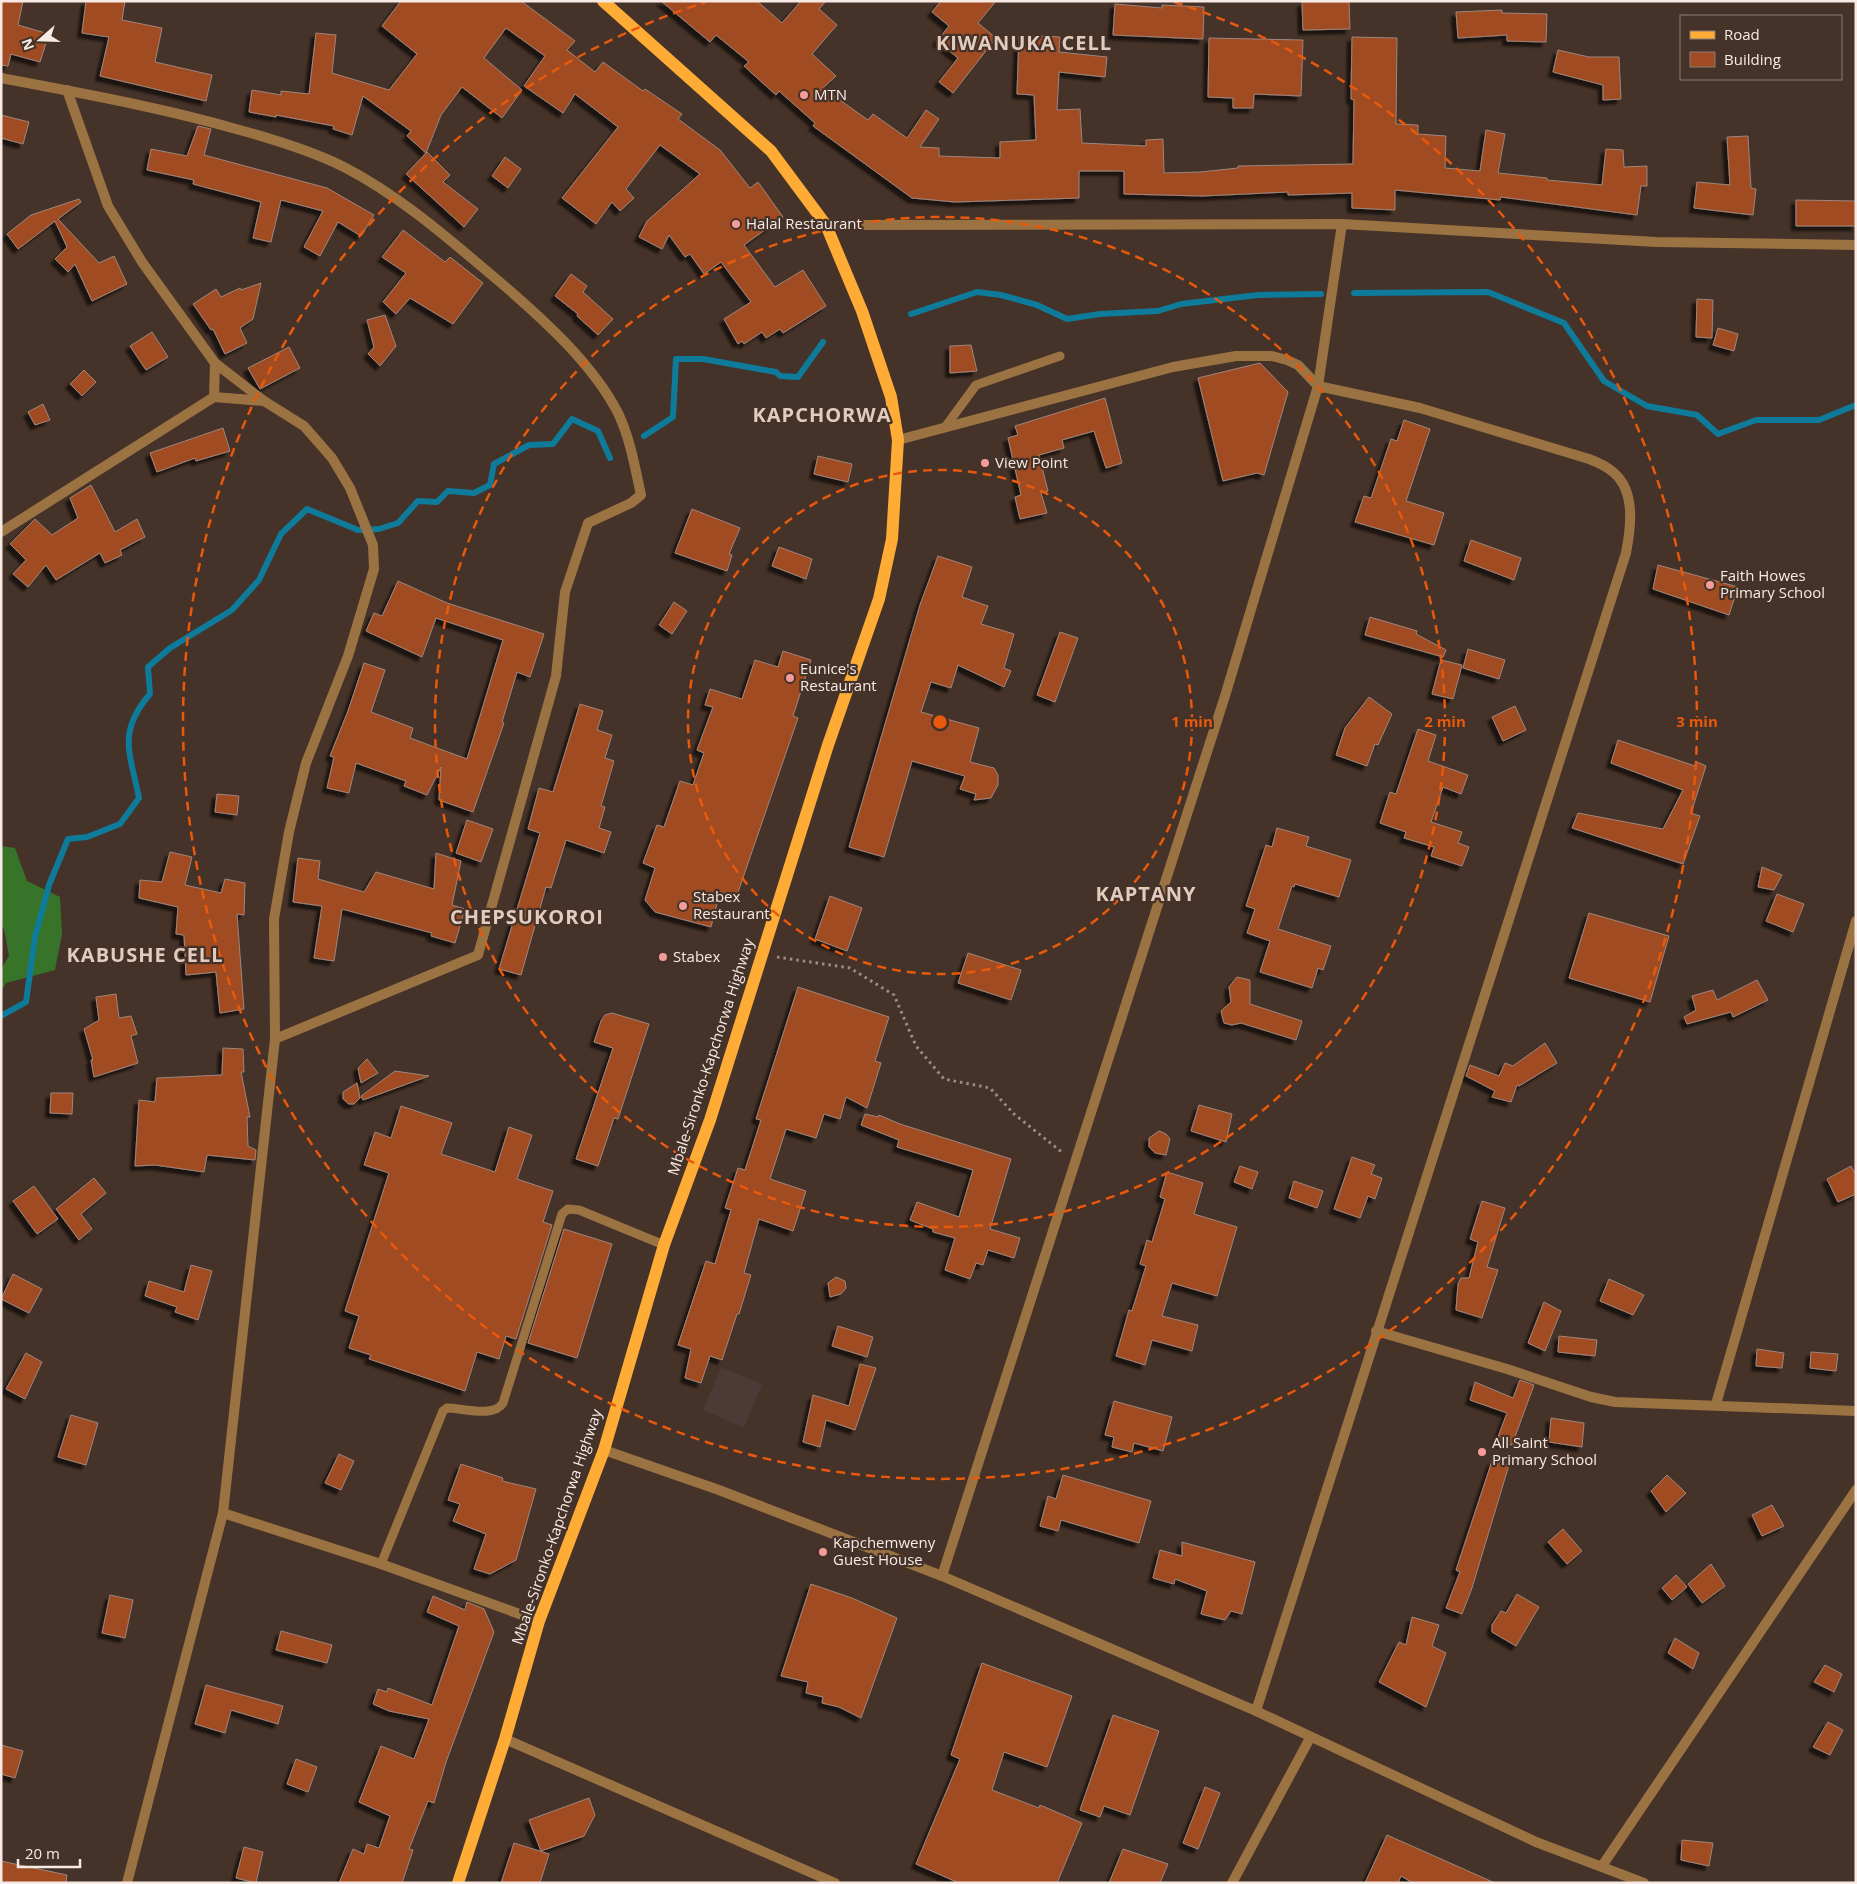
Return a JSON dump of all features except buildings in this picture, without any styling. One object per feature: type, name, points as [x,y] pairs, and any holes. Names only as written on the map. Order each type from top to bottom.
[{"type":"main road","name":"Mbale-Sironko-Kapchorwa Highway","points":[[458,1883],[505,1739],[539,1621],[604,1450],[664,1245],[710,1120],[828,745],[884,582],[892,539],[898,440],[891,397],[862,311],[826,225],[771,151],[603,1]]},
{"type":"street","points":[[1,78],[188,115],[283,142],[343,167],[390,195],[436,228],[528,306],[573,352],[606,393],[618,414],[633,459],[641,495],[631,503],[588,523],[565,592],[556,676],[478,955],[275,1038]]},
{"type":"street","points":[[67,90],[108,206],[142,262],[215,362],[264,401],[304,426],[332,458],[350,488],[373,545],[374,569],[348,656],[306,763],[289,832],[274,919],[275,1038],[223,1513],[126,1883]]},
{"type":"street","points":[[942,1576],[1074,1159],[1224,696],[1318,386],[1342,224]]},
{"type":"street","points":[[826,225],[1342,224],[1656,242],[1856,245]]},
{"type":"street","points":[[898,440],[1174,367],[1236,356],[1272,356],[1298,365],[1318,386],[1420,408],[1589,459],[1613,471],[1620,478],[1627,496],[1630,516],[1626,553],[1256,1711]]},
{"type":"street","points":[[214,397],[215,362]]},
{"type":"street","points":[[1,532],[214,397],[264,401]]},
{"type":"street","points":[[1716,1404],[1856,921]]},
{"type":"street","points":[[1376,1332],[1508,1369],[1591,1397],[1615,1402],[1716,1404],[1856,1411]]},
{"type":"street","points":[[604,1450],[719,1490],[942,1576],[1256,1711],[1310,1738],[1536,1842],[1644,1883]]},
{"type":"street","points":[[1602,1866],[1856,1490]]},
{"type":"street","points":[[223,1513],[381,1564],[539,1621]]},
{"type":"street","points":[[1232,1883],[1310,1738]]},
{"type":"street","points":[[505,1739],[835,1883]]},
{"type":"lane","points":[[946,426],[976,385],[1060,356]]},
{"type":"lane","points":[[381,1564],[443,1411],[447,1408],[493,1411],[500,1408],[503,1403],[562,1214],[568,1209],[579,1210],[664,1245]]},
{"type":"path","points":[[762,955],[850,968],[894,995],[916,1046],[944,1079],[990,1088],[1021,1120],[1057,1150],[1074,1159]]},
{"type":"shaded area","points":[[721,1367],[762,1384],[744,1428],[703,1410]]},
{"type":"green space","points":[[1,846],[15,848],[27,881],[60,897],[62,934],[55,970],[6,983],[1,992],[1,969],[9,956],[4,929],[1,925]]},
{"type":"waterway","points":[[911,314],[977,292],[1001,295],[1037,305],[1067,319],[1100,314],[1158,311],[1181,304],[1258,295],[1321,294]]},
{"type":"waterway","points":[[1354,293],[1488,292],[1564,323],[1604,381],[1647,406],[1697,415],[1718,434],[1756,420],[1819,420],[1856,405]]},
{"type":"waterway","points":[[644,436],[673,417],[676,359],[703,359],[776,372],[780,376],[798,377],[823,342]]},
{"type":"waterway","points":[[1,1016],[26,1002],[35,937],[49,885],[68,839],[87,837],[120,824],[139,798],[129,743],[133,720],[150,694],[148,667],[170,648],[232,610],[259,580],[281,534],[307,509],[358,530],[379,529],[398,523],[418,501],[437,502],[448,491],[474,493],[490,485],[494,464],[529,445],[553,444],[572,419],[598,431],[610,458]]},
{"type":"place","name":"MTN","points":[[804,95]]},
{"type":"place","name":"Halal Restaurant","points":[[736,224]]},
{"type":"place","name":"View Point","points":[[985,463]]},
{"type":"place","name":"Faith Howes Primary School","points":[[1710,585]]},
{"type":"place","name":"Eunice's Restaurant","points":[[790,678]]},
{"type":"place","name":"Stabex Restaurant","points":[[683,906]]},
{"type":"place","name":"Stabex","points":[[663,957]]},
{"type":"place","name":"All Saint Primary School","points":[[1482,1452]]},
{"type":"place","name":"Kapchemweny Guest House","points":[[823,1552]]},
{"type":"district","name":"KIWANUKA CELL","points":[[1024,43]]},
{"type":"district","name":"KAPCHORWA","points":[[822,415]]},
{"type":"district","name":"KAPTANY","points":[[1146,894]]},
{"type":"district","name":"CHEPSUKOROI","points":[[527,917]]},
{"type":"district","name":"KABUSHE CELL","points":[[145,955]]}]
